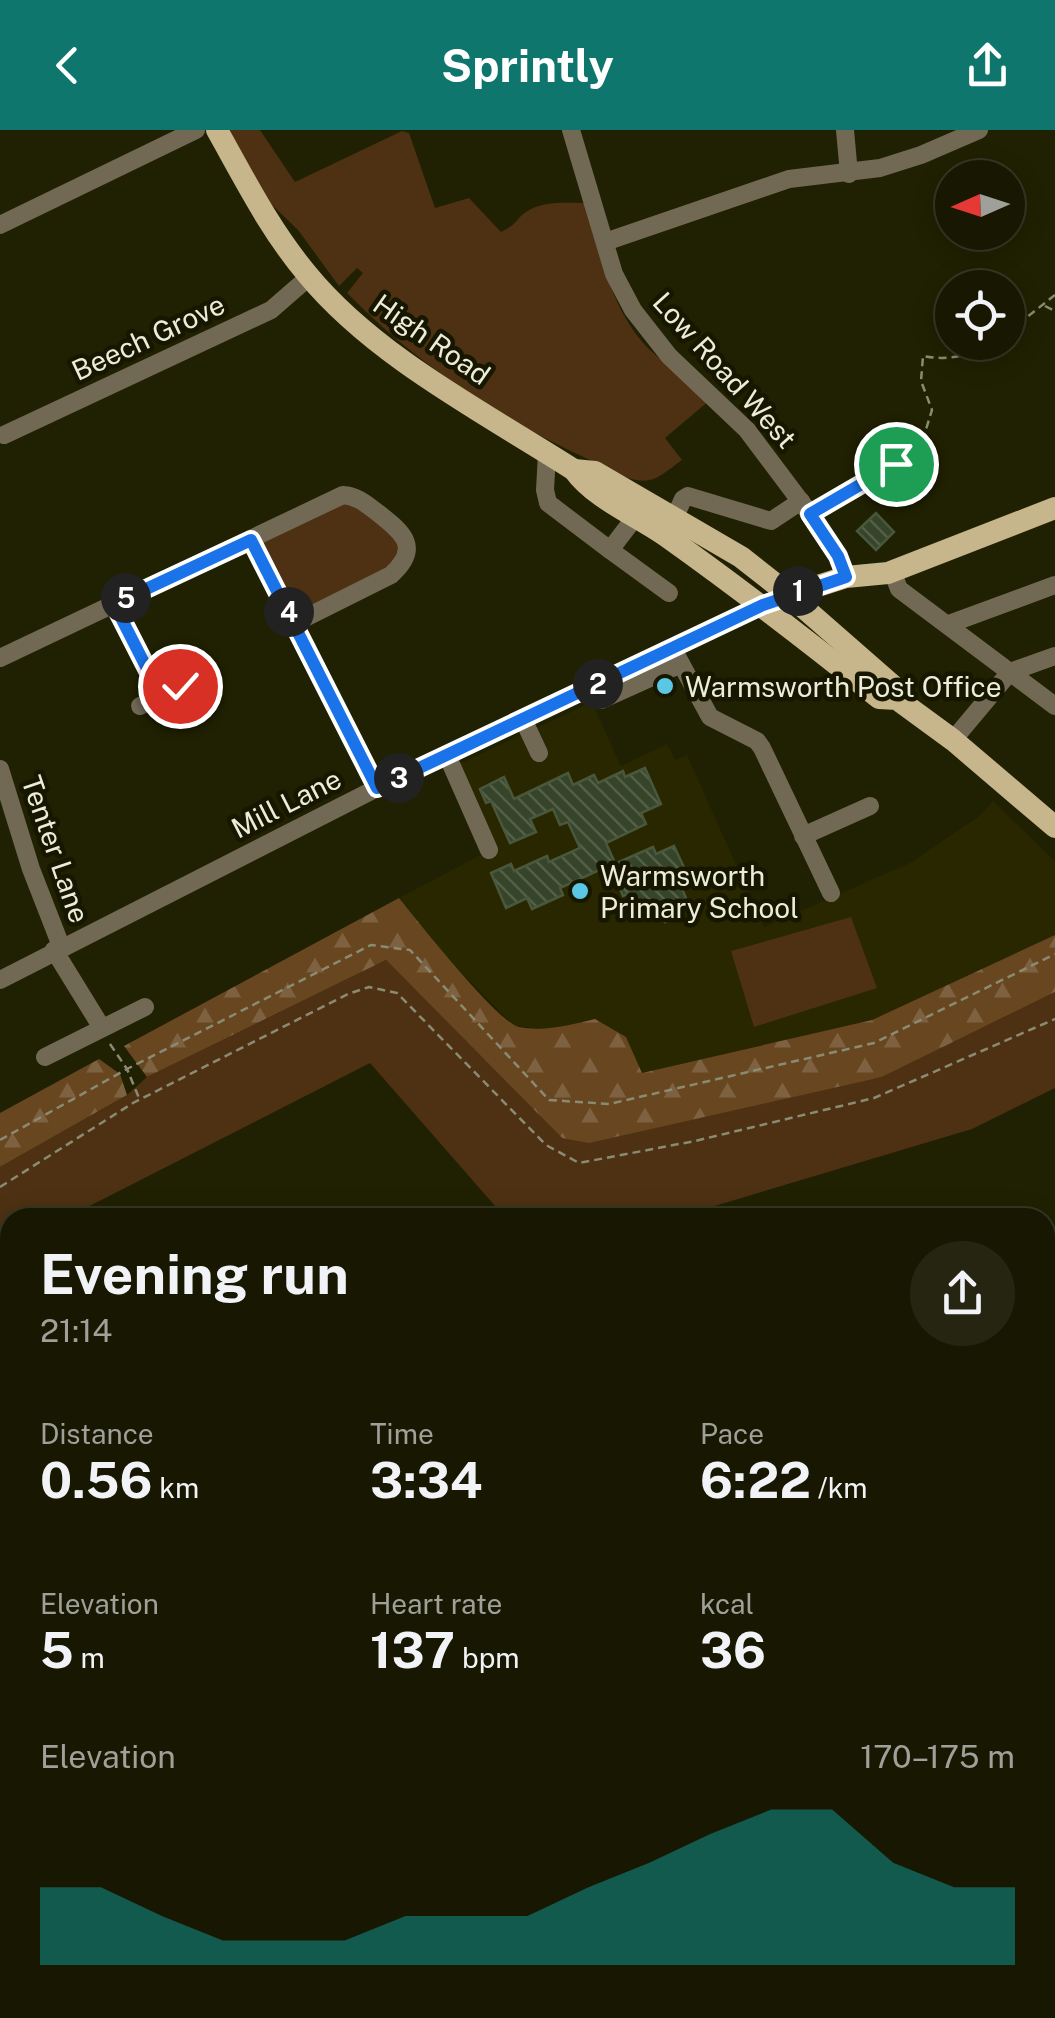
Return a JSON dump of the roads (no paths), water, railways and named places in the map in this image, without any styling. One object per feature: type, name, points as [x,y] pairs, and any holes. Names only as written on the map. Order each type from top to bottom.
[{"type":"main road","name":"High Road","points":[[217,130],[266,220],[309,276],[374,341],[574,470],[584,484],[763,605],[880,698],[897,699],[892,684],[741,558],[595,472],[574,470]]},
{"type":"main road","points":[[763,605],[846,577],[892,571],[1055,508]]},
{"type":"main road","points":[[897,699],[953,740],[1054,825]]},
{"type":"street","points":[[0,226],[196,130]]},
{"type":"street","name":"Low Road West","points":[[572,130],[614,274],[642,325],[669,356],[738,418],[806,507],[838,556],[846,577]]},
{"type":"street","points":[[845,130],[848,174]]},
{"type":"street","points":[[605,242],[789,180],[848,174],[921,155],[980,130]]},
{"type":"street","name":"Beech Grove","points":[[4,435],[270,310],[309,276]]},
{"type":"street","points":[[547,452],[548,502],[669,593]]},
{"type":"street","points":[[0,658],[343,495],[358,498],[406,539],[403,564],[391,575],[295,623]]},
{"type":"street","points":[[674,519],[682,499],[688,496],[771,521],[806,507]]},
{"type":"street","points":[[610,550],[636,516]]},
{"type":"street","points":[[251,540],[377,788]]},
{"type":"street","points":[[892,571],[899,590],[1055,706]]},
{"type":"street","points":[[949,624],[1055,585]]},
{"type":"street","points":[[114,604],[161,696]]},
{"type":"street","name":"Mill Lane","points":[[0,980],[377,788],[587,689],[677,656],[763,605]]},
{"type":"street","points":[[677,656],[710,717],[757,741],[762,748],[832,894]]},
{"type":"street","points":[[953,740],[1010,672],[1055,656]]},
{"type":"street","points":[[140,706],[180,686]]},
{"type":"street","points":[[524,719],[539,753]]},
{"type":"street","points":[[446,756],[490,850]]},
{"type":"street","name":"Tenter Lane","points":[[0,769],[58,948],[102,1028]]},
{"type":"street","points":[[803,836],[870,806]]},
{"type":"street","points":[[44,1057],[146,1007]]},
{"type":"place","name":"Warmsworth Post Office","points":[[665,686]]},
{"type":"place","name":"Warmsworth Primary School","points":[[580,891]]}]
